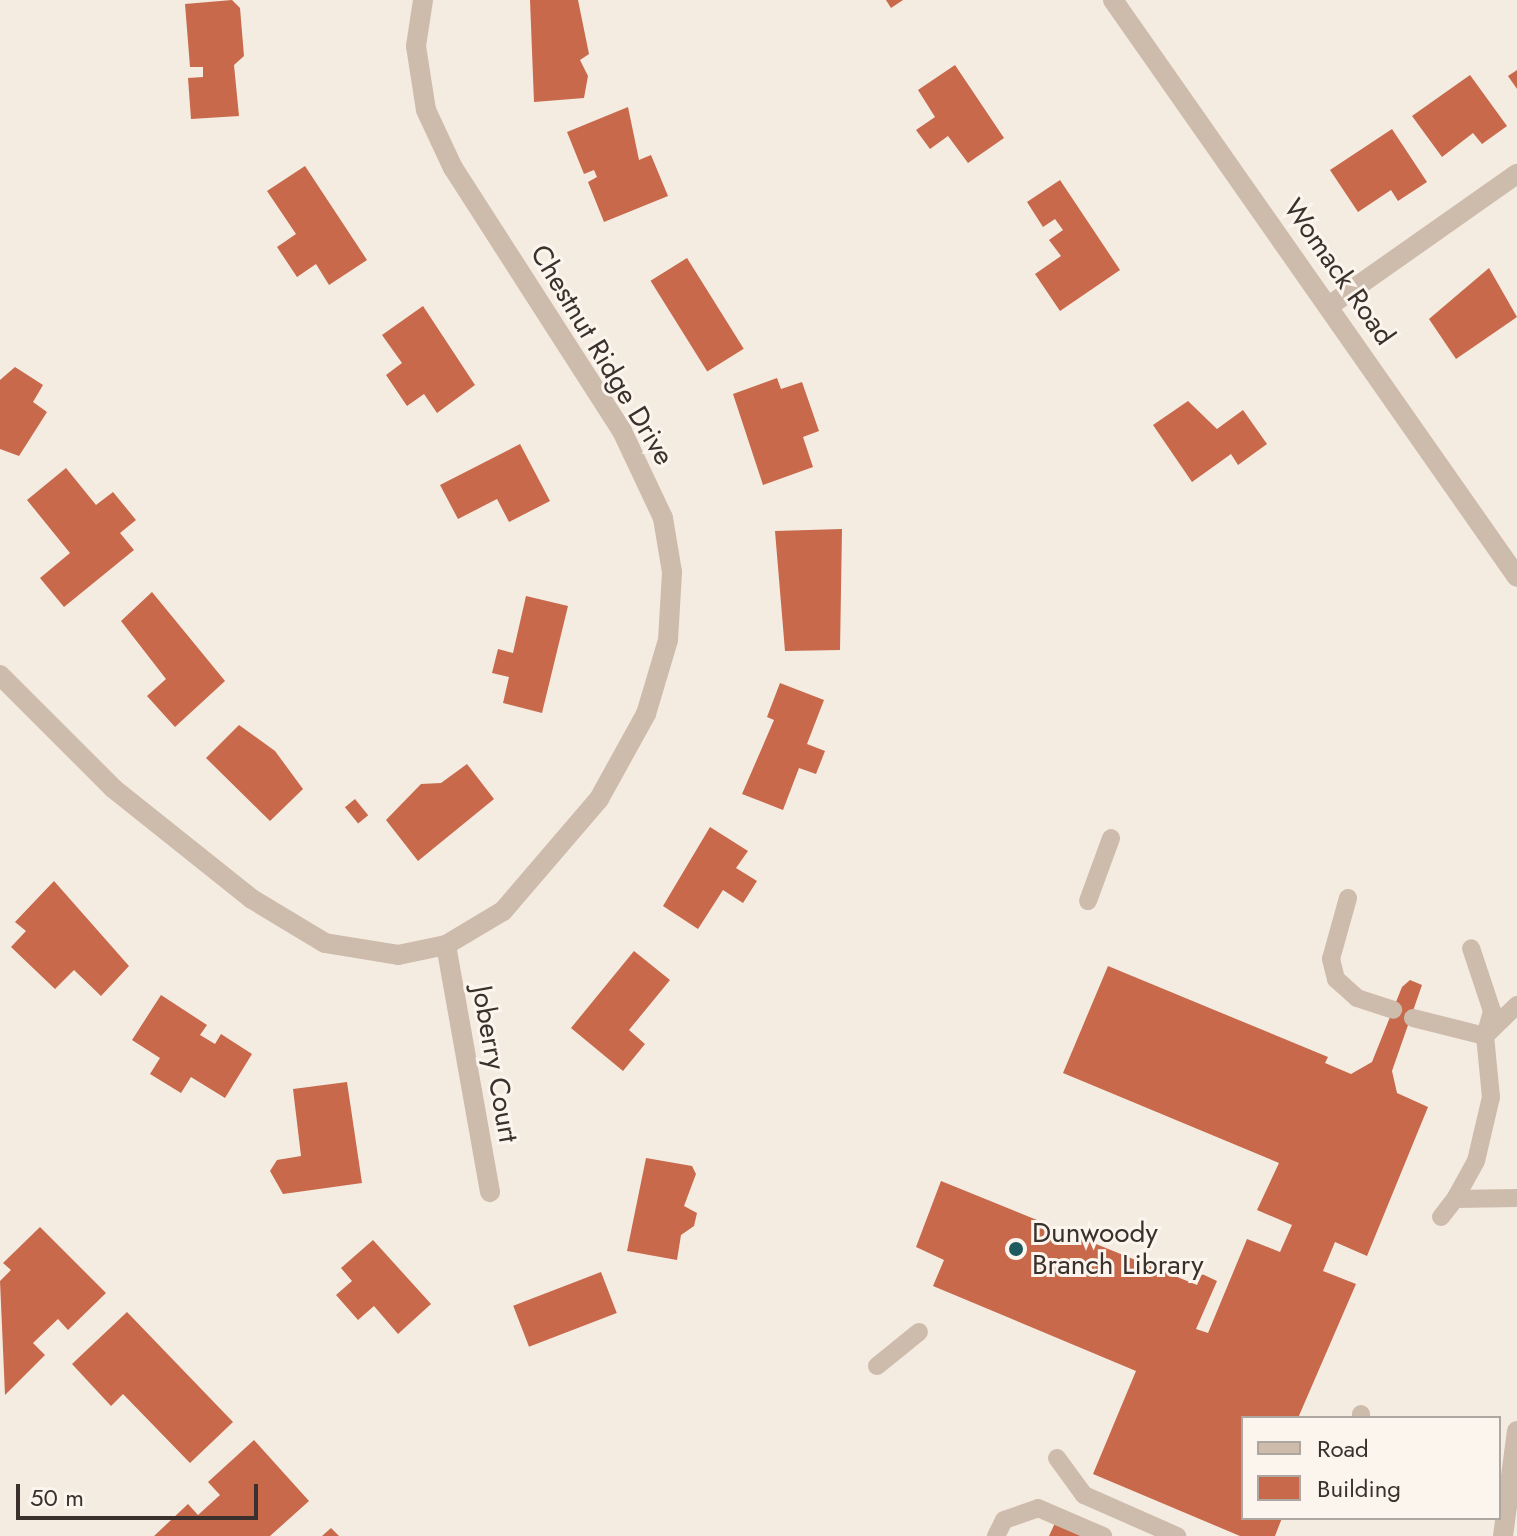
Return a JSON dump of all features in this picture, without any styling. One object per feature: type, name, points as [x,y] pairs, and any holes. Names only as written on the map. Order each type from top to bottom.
[{"type":"street","name":"Chestnut Ridge Drive","points":[[0,675],[114,789],[252,899],[313,936],[398,955],[446,945],[503,911],[599,799],[646,714],[668,640],[672,572],[663,518],[622,431],[453,168],[426,110],[416,46],[423,0]]},
{"type":"street","name":"Womack Road","points":[[1113,0],[1517,577]]},
{"type":"street","points":[[1329,306],[1517,174]]},
{"type":"street","name":"Joberry Court","points":[[446,945],[490,1192]]},
{"type":"street","points":[[1503,1536],[1502,1510],[1517,1431]]},
{"type":"lane","points":[[1088,901],[1111,838]]},
{"type":"lane","points":[[1348,898],[1331,959],[1336,979],[1357,998],[1393,1010]]},
{"type":"lane","points":[[1441,1217],[1476,1161],[1491,1097],[1485,1036],[1492,1011],[1471,948]]},
{"type":"lane","points":[[1485,1036],[1517,1005]]},
{"type":"lane","points":[[1413,1018],[1485,1036]]},
{"type":"lane","points":[[1455,1199],[1517,1198]]},
{"type":"lane","points":[[877,1366],[919,1332]]},
{"type":"lane","points":[[1057,1458],[1084,1495],[1177,1536]]},
{"type":"lane","points":[[996,1536],[1004,1520],[1038,1508],[1103,1536]]},
{"type":"building","points":[[232,0],[240,8],[244,56],[234,65],[239,116],[191,119],[188,78],[203,77],[203,67],[190,67],[185,4]]},
{"type":"building","points":[[530,0],[578,0],[589,54],[580,60],[588,76],[584,98],[534,102]]},
{"type":"building","points":[[886,0],[903,0],[891,8]]},
{"type":"building","points":[[955,65],[1004,138],[968,163],[948,136],[930,149],[916,130],[935,117],[918,90]]},
{"type":"building","points":[[1517,70],[1517,89],[1508,76]]},
{"type":"building","points":[[1470,75],[1507,126],[1482,144],[1473,133],[1442,157],[1412,116]]},
{"type":"building","points":[[628,107],[639,160],[651,155],[668,196],[604,222],[588,182],[597,177],[594,170],[584,174],[567,132]]},
{"type":"building","points":[[1392,129],[1427,182],[1398,201],[1391,190],[1358,212],[1330,170]]},
{"type":"building","points":[[305,166],[367,260],[329,285],[316,264],[297,277],[277,247],[296,234],[267,191]]},
{"type":"building","points":[[1060,180],[1120,270],[1060,311],[1035,274],[1061,256],[1049,240],[1063,230],[1055,219],[1043,227],[1027,202]]},
{"type":"building","points":[[687,258],[744,349],[707,372],[651,281]]},
{"type":"building","points":[[1489,268],[1517,317],[1456,359],[1429,319]]},
{"type":"building","points":[[423,306],[475,385],[437,413],[424,394],[407,406],[386,375],[402,363],[382,335]]},
{"type":"building","points":[[15,367],[43,385],[33,402],[47,412],[19,456],[0,449],[0,380]]},
{"type":"building","points":[[777,378],[781,389],[802,382],[819,431],[803,437],[813,467],[763,485],[733,394]]},
{"type":"building","points":[[1188,401],[1217,429],[1243,410],[1267,444],[1238,465],[1231,454],[1192,482],[1153,425]]},
{"type":"building","points":[[520,444],[550,501],[509,522],[497,499],[458,519],[440,485]]},
{"type":"building","points":[[66,468],[96,505],[113,492],[136,520],[120,533],[134,550],[64,607],[40,578],[70,553],[27,500]]},
{"type":"building","points":[[842,529],[840,650],[785,651],[775,531]]},
{"type":"building","points":[[152,592],[225,681],[175,727],[147,696],[166,679],[121,621]]},
{"type":"building","points":[[526,596],[568,606],[542,713],[503,703],[509,677],[492,673],[498,649],[513,653]]},
{"type":"building","points":[[780,683],[824,700],[807,744],[825,751],[816,774],[799,768],[783,810],[742,794],[774,720],[767,717]]},
{"type":"building","points":[[239,725],[275,751],[303,789],[270,821],[206,758]]},
{"type":"building","points":[[467,764],[494,799],[418,861],[386,820],[421,784],[441,783]]},
{"type":"building","points":[[355,799],[368,815],[358,824],[345,807]]},
{"type":"building","points":[[710,827],[748,851],[736,868],[757,881],[743,903],[723,890],[698,929],[663,906]]},
{"type":"building","points":[[54,881],[129,966],[101,996],[74,970],[55,989],[11,947],[26,931],[15,922]]},
{"type":"building","points":[[634,951],[670,980],[629,1030],[645,1044],[623,1071],[571,1028]]},
{"type":"building","name":"Dunwoody Branch Library","points":[[1108,966],[1328,1057],[1325,1063],[1351,1074],[1372,1062],[1402,987],[1410,980],[1422,985],[1392,1071],[1397,1093],[1428,1107],[1367,1256],[1335,1242],[1323,1271],[1356,1284],[1299,1416],[1241,1416],[1241,1520],[1281,1520],[1275,1536],[1240,1536],[1093,1474],[1136,1371],[933,1286],[944,1260],[916,1247],[941,1181],[1197,1285],[1202,1274],[1217,1281],[1196,1329],[1208,1333],[1247,1239],[1280,1252],[1292,1225],[1257,1210],[1279,1163],[1063,1073]]},
{"type":"building","points":[[161,995],[207,1025],[200,1035],[215,1044],[221,1034],[252,1054],[225,1098],[191,1077],[181,1093],[150,1074],[160,1058],[132,1040]]},
{"type":"building","points":[[347,1082],[362,1183],[283,1194],[270,1171],[277,1160],[301,1156],[293,1089]]},
{"type":"building","points":[[646,1158],[692,1166],[696,1174],[684,1206],[697,1213],[694,1226],[681,1235],[677,1260],[627,1251]]},
{"type":"building","points":[[40,1227],[106,1293],[68,1330],[58,1319],[33,1343],[45,1355],[5,1395],[0,1281],[11,1270],[3,1263]]},
{"type":"building","points":[[373,1240],[431,1304],[398,1334],[374,1306],[358,1320],[336,1295],[352,1281],[341,1268]]},
{"type":"building","points":[[601,1272],[617,1313],[529,1347],[513,1306]]},
{"type":"building","points":[[127,1312],[233,1422],[190,1463],[123,1394],[111,1406],[72,1364]]},
{"type":"building","points":[[254,1440],[309,1501],[270,1536],[154,1536],[188,1504],[198,1515],[220,1495],[208,1482]]},
{"type":"building","points":[[1055,1523],[1081,1536],[1049,1536]]},
{"type":"building","points":[[331,1528],[339,1536],[322,1536]]},
{"type":"place","name":"Dunwoody Branch Library","points":[[1016,1249]]}]
